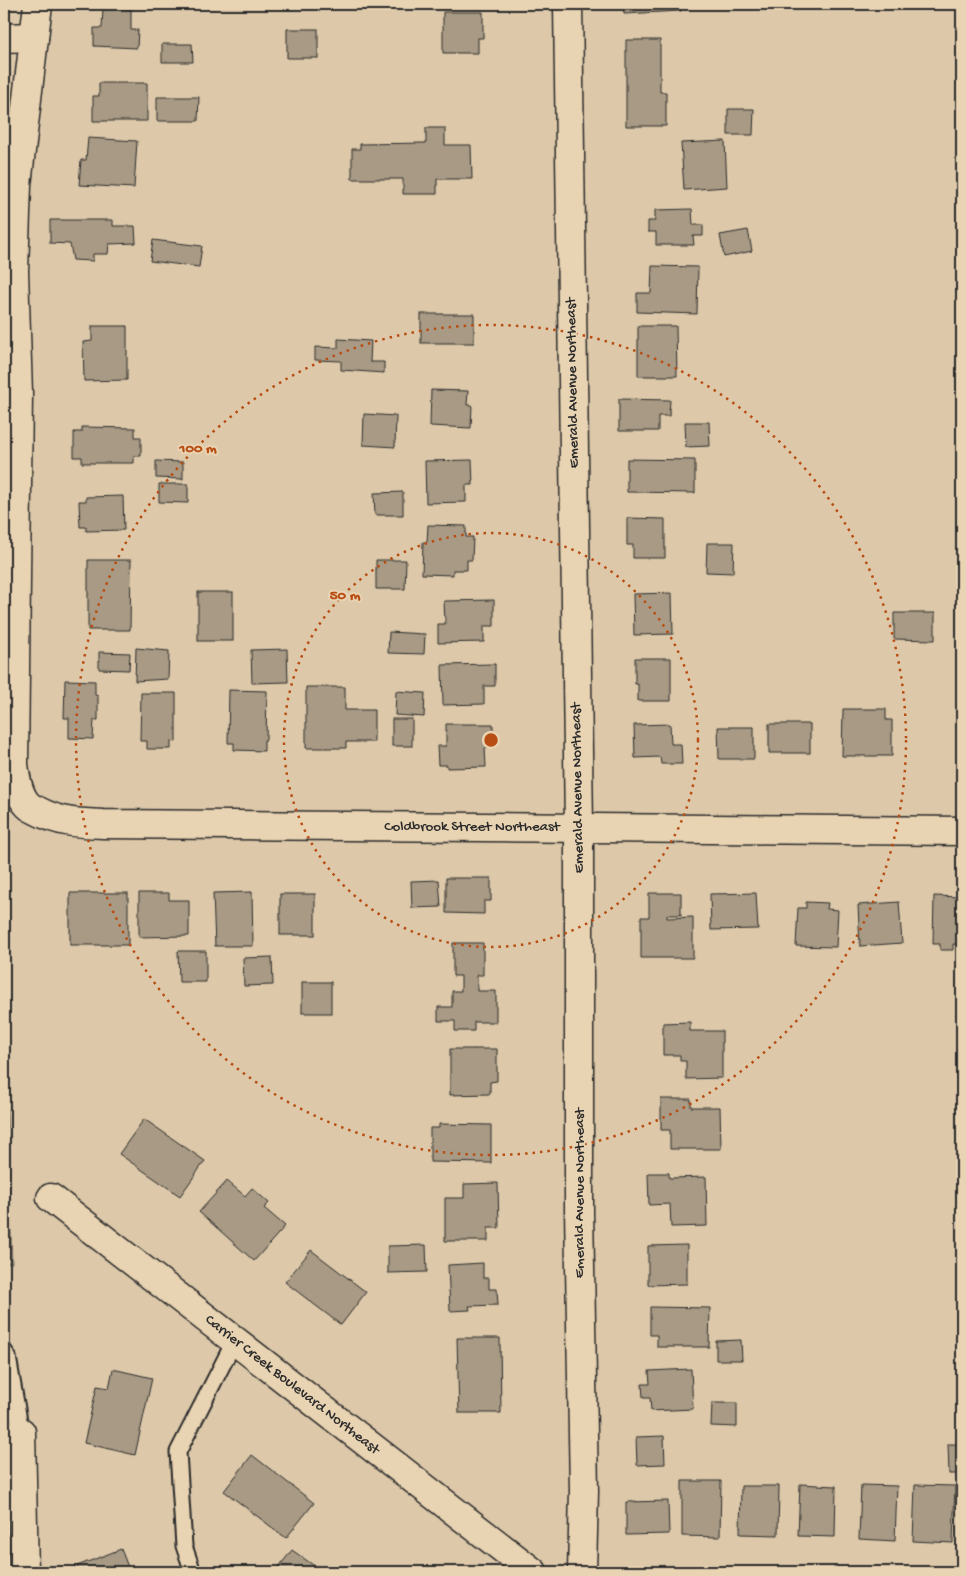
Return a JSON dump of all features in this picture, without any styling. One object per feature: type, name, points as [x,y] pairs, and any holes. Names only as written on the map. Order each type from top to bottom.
[{"type":"street","points":[[11,393],[17,184],[38,4]]},
{"type":"street","name":"Emerald Avenue Northeast","points":[[568,4],[579,828],[579,1210],[584,1491],[582,1572]]},
{"type":"street","points":[[4,38],[34,37]]},
{"type":"street","name":"Coldbrook Street Northeast","points":[[11,393],[14,765],[17,784],[28,806],[48,816],[66,822],[103,824],[962,831]]},
{"type":"street","name":"Carrier Creek Boulevard Northeast","points":[[51,1198],[533,1572]]},
{"type":"street","points":[[21,1432],[24,1572]]},
{"type":"lane","points":[[193,1572],[184,1546],[178,1452],[235,1340]]},
{"type":"lane","points":[[4,1351],[8,1356],[21,1432]]},
{"type":"shaded area","points":[[4,1021],[12,1263],[4,1263]]},
{"type":"building","points":[[623,4],[681,4],[681,11],[624,14]]},
{"type":"building","points":[[103,7],[131,9],[131,30],[138,30],[137,48],[94,46],[94,28],[102,28]]},
{"type":"building","points":[[443,12],[483,12],[483,38],[478,38],[478,53],[443,53]]},
{"type":"building","points":[[287,29],[318,29],[318,58],[287,58]]},
{"type":"building","points":[[626,40],[660,40],[660,92],[666,92],[666,126],[626,126]]},
{"type":"building","points":[[162,44],[192,44],[193,62],[162,62]]},
{"type":"building","points":[[99,83],[147,83],[147,121],[93,121],[93,96],[99,96]]},
{"type":"building","points":[[157,97],[199,97],[198,121],[157,121]]},
{"type":"building","points":[[728,109],[754,109],[753,135],[728,135]]},
{"type":"building","points":[[426,128],[445,128],[445,145],[471,145],[472,179],[437,179],[437,194],[403,194],[403,179],[352,179],[352,149],[360,149],[360,144],[426,143]]},
{"type":"building","points":[[88,138],[137,141],[134,188],[79,185],[81,160],[86,160]]},
{"type":"building","points":[[725,141],[727,187],[684,190],[681,143]]},
{"type":"building","points":[[692,209],[693,225],[703,225],[703,236],[693,236],[694,245],[656,245],[656,232],[648,232],[648,221],[655,221],[655,210]]},
{"type":"building","points":[[50,220],[113,220],[113,226],[135,226],[136,243],[109,244],[108,254],[93,254],[93,261],[73,260],[70,244],[50,243]]},
{"type":"building","points":[[748,230],[752,251],[724,257],[720,235]]},
{"type":"building","points":[[153,240],[202,246],[199,267],[150,261]]},
{"type":"building","points":[[652,266],[698,267],[697,314],[637,312],[637,293],[651,293]]},
{"type":"building","points":[[421,314],[474,314],[474,343],[421,343]]},
{"type":"building","points":[[92,326],[127,326],[127,380],[84,381],[83,342],[92,341]]},
{"type":"building","points":[[638,326],[676,326],[677,376],[638,376]]},
{"type":"building","points":[[338,339],[371,341],[370,362],[384,362],[384,373],[341,370],[341,361],[315,360],[315,347],[338,348]]},
{"type":"building","points":[[431,390],[468,391],[467,405],[472,405],[471,428],[430,426]]},
{"type":"building","points":[[619,399],[670,400],[669,416],[658,416],[658,431],[619,431]]},
{"type":"building","points":[[364,414],[396,416],[395,447],[363,445]]},
{"type":"building","points":[[685,422],[709,422],[710,446],[686,447]]},
{"type":"building","points":[[82,427],[135,428],[135,437],[141,437],[141,456],[134,456],[134,463],[82,463],[82,457],[74,457],[74,432],[82,432]]},
{"type":"building","points":[[627,459],[695,460],[695,493],[627,492]]},
{"type":"building","points":[[472,460],[473,485],[466,485],[466,502],[426,503],[425,461]]},
{"type":"building","points":[[156,461],[183,462],[183,479],[156,478]]},
{"type":"building","points":[[159,484],[188,484],[188,503],[159,502]]},
{"type":"building","points":[[403,492],[403,515],[375,515],[374,493]]},
{"type":"building","points":[[123,496],[124,530],[86,531],[86,527],[80,527],[79,501],[86,501],[86,497]]},
{"type":"building","points":[[627,518],[665,519],[665,558],[633,558],[633,545],[627,545]]},
{"type":"building","points":[[428,525],[466,526],[466,537],[473,537],[472,560],[467,560],[467,570],[453,570],[453,575],[422,574],[423,542],[427,542]]},
{"type":"building","points":[[707,543],[734,543],[733,573],[706,572]]},
{"type":"building","points":[[88,560],[131,560],[130,630],[88,630]]},
{"type":"building","points":[[376,560],[406,560],[405,589],[376,589]]},
{"type":"building","points":[[198,592],[233,592],[233,641],[198,641]]},
{"type":"building","points":[[672,593],[673,634],[634,635],[633,594]]},
{"type":"building","points":[[494,600],[494,626],[484,626],[484,642],[438,643],[438,624],[445,624],[444,601]]},
{"type":"building","points":[[894,613],[935,613],[935,640],[894,639]]},
{"type":"building","points":[[389,632],[425,634],[424,654],[388,653]]},
{"type":"building","points":[[136,648],[169,651],[168,679],[135,681]]},
{"type":"building","points":[[287,649],[288,682],[252,683],[251,650]]},
{"type":"building","points":[[99,652],[130,653],[129,670],[99,669]]},
{"type":"building","points":[[635,658],[671,658],[671,701],[638,701],[638,684],[635,684]]},
{"type":"building","points":[[495,664],[495,686],[484,686],[484,704],[443,705],[442,665]]},
{"type":"building","points":[[65,680],[95,681],[95,695],[98,696],[98,720],[94,720],[93,739],[69,738],[69,718],[64,718]]},
{"type":"building","points":[[306,687],[345,687],[345,710],[374,710],[374,742],[346,742],[346,748],[306,748]]},
{"type":"building","points":[[229,690],[267,691],[264,751],[234,750],[234,743],[228,743]]},
{"type":"building","points":[[396,691],[425,693],[424,717],[395,715]]},
{"type":"building","points":[[141,693],[176,693],[176,742],[171,741],[171,749],[147,749],[147,741],[140,741]]},
{"type":"building","points":[[843,709],[886,709],[886,720],[892,720],[892,756],[842,756]]},
{"type":"building","points":[[392,719],[412,719],[412,746],[392,746]]},
{"type":"building","points":[[446,724],[493,724],[493,748],[485,748],[486,767],[447,768],[447,765],[438,765],[437,746],[446,746]]},
{"type":"building","points":[[670,724],[671,744],[681,744],[682,764],[661,764],[660,757],[635,758],[634,725]]},
{"type":"building","points":[[769,724],[810,724],[810,753],[769,753]]},
{"type":"building","points":[[718,727],[754,727],[754,759],[719,759]]},
{"type":"building","points":[[446,878],[491,878],[491,901],[484,901],[484,914],[446,913]]},
{"type":"building","points":[[439,880],[441,907],[412,908],[411,881]]},
{"type":"building","points":[[252,892],[253,946],[215,946],[213,893]]},
{"type":"building","points":[[70,893],[128,893],[128,945],[70,945]]},
{"type":"building","points":[[139,893],[169,893],[169,900],[189,900],[189,936],[139,937]]},
{"type":"building","points":[[649,893],[681,893],[681,915],[667,915],[667,918],[693,917],[693,958],[641,958],[641,917],[649,917]]},
{"type":"building","points":[[756,893],[758,929],[711,930],[710,894]]},
{"type":"building","points":[[280,894],[315,894],[315,935],[280,935]]},
{"type":"building","points":[[934,896],[962,897],[962,945],[953,944],[953,950],[940,950],[940,944],[933,944]]},
{"type":"building","points":[[806,902],[828,903],[827,909],[838,910],[836,947],[796,946],[798,908],[806,908]]},
{"type":"building","points":[[899,902],[902,943],[860,946],[858,905]]},
{"type":"building","points":[[453,943],[483,943],[483,975],[477,975],[477,991],[496,991],[496,1022],[474,1022],[474,1031],[455,1031],[455,1021],[438,1021],[438,1007],[452,1007],[452,991],[461,991],[461,976],[453,976]]},
{"type":"building","points":[[178,951],[206,951],[206,982],[179,982]]},
{"type":"building","points":[[272,957],[273,985],[244,986],[243,958]]},
{"type":"building","points":[[302,982],[331,982],[331,1013],[302,1013]]},
{"type":"building","points":[[690,1022],[690,1031],[722,1031],[722,1078],[686,1079],[686,1061],[680,1061],[680,1055],[663,1055],[663,1023]]},
{"type":"building","points":[[450,1049],[497,1049],[497,1081],[490,1082],[490,1094],[450,1095]]},
{"type":"building","points":[[661,1099],[691,1099],[691,1107],[720,1107],[721,1149],[670,1149],[670,1130],[661,1130]]},
{"type":"building","points":[[144,1119],[205,1161],[180,1196],[119,1154]]},
{"type":"building","points":[[439,1124],[491,1125],[491,1163],[430,1162],[430,1128],[439,1128]]},
{"type":"building","points":[[648,1173],[669,1173],[669,1178],[706,1177],[707,1226],[671,1227],[670,1204],[649,1205]]},
{"type":"building","points":[[227,1181],[245,1196],[252,1188],[269,1203],[264,1208],[285,1226],[254,1261],[199,1212]]},
{"type":"building","points":[[498,1183],[499,1228],[488,1228],[488,1241],[445,1241],[445,1198],[464,1198],[464,1184]]},
{"type":"building","points":[[426,1245],[427,1272],[388,1273],[388,1246]]},
{"type":"building","points":[[687,1245],[687,1284],[648,1285],[648,1246]]},
{"type":"building","points":[[311,1250],[366,1292],[341,1325],[285,1282]]},
{"type":"building","points":[[483,1263],[483,1278],[489,1278],[489,1289],[497,1289],[498,1305],[469,1306],[470,1310],[450,1311],[448,1265]]},
{"type":"building","points":[[650,1307],[710,1308],[709,1347],[657,1347],[657,1335],[650,1335]]},
{"type":"building","points":[[457,1338],[500,1338],[501,1413],[459,1413]]},
{"type":"building","points":[[741,1340],[742,1360],[716,1360],[716,1341]]},
{"type":"building","points":[[113,1369],[152,1378],[135,1455],[84,1443],[97,1386],[109,1388]]},
{"type":"building","points":[[691,1369],[693,1409],[651,1411],[650,1398],[643,1398],[642,1384],[650,1384],[649,1371]]},
{"type":"building","points":[[712,1403],[737,1403],[737,1427],[711,1426]]},
{"type":"building","points":[[664,1436],[665,1464],[637,1465],[636,1437]]},
{"type":"building","points":[[948,1444],[962,1444],[962,1474],[949,1474]]},
{"type":"building","points":[[252,1455],[314,1503],[286,1538],[224,1491]]},
{"type":"building","points":[[682,1481],[721,1481],[720,1537],[682,1536]]},
{"type":"building","points":[[800,1484],[836,1486],[835,1537],[798,1536]]},
{"type":"building","points":[[861,1485],[897,1486],[895,1541],[859,1539]]},
{"type":"building","points":[[915,1485],[955,1486],[953,1543],[913,1541]]},
{"type":"building","points":[[741,1486],[779,1486],[778,1535],[740,1534]]},
{"type":"building","points":[[668,1501],[669,1534],[626,1535],[626,1502]]},
{"type":"building","points":[[121,1549],[130,1572],[79,1572],[77,1566]]},
{"type":"building","points":[[292,1550],[323,1572],[275,1572]]}]
